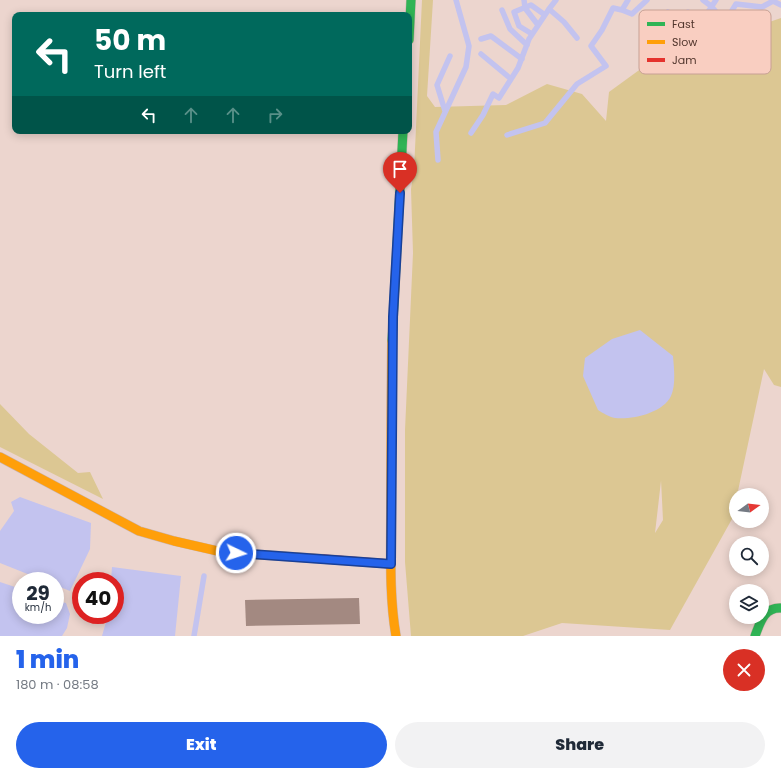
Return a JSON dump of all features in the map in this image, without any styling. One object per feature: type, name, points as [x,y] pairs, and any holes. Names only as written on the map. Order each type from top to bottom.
[{"type":"street","points":[[411,12],[412,0]]},
{"type":"street","points":[[396,636],[392,612],[391,564],[393,317],[403,134]]},
{"type":"street","points":[[0,457],[139,531],[174,541],[222,552],[391,564]]},
{"type":"street","points":[[755,636],[761,619],[770,610],[781,608]]},
{"type":"shaded area","points":[[422,0],[433,0],[427,96],[435,107],[506,105],[547,84],[582,94],[606,121],[609,92],[639,70],[639,74],[771,74],[771,21],[781,18],[781,387],[774,385],[764,369],[739,488],[729,488],[729,524],[670,630],[562,623],[523,636],[411,636],[405,562],[405,430],[413,253],[411,189],[414,170]],"holes":[[[661,480],[663,520],[655,533]]]},
{"type":"shaded area","points":[[0,404],[29,434],[78,473],[90,472],[103,499],[0,447]]},
{"type":"water","points":[[640,330],[673,356],[674,387],[671,396],[661,407],[646,414],[630,418],[615,418],[606,415],[598,410],[583,376],[585,358],[612,339]]},
{"type":"water","points":[[20,497],[91,523],[90,549],[79,572],[72,572],[72,587],[70,591],[64,589],[64,572],[22,572],[0,563],[0,531],[14,511],[11,502]]},
{"type":"water","points":[[112,567],[181,576],[175,636],[102,636],[105,624],[124,624],[124,572],[112,572]]},
{"type":"water","points":[[0,582],[12,586],[12,624],[64,624],[64,602],[66,603],[70,614],[67,628],[62,636],[0,636]]},
{"type":"building","points":[[359,598],[360,624],[246,626],[245,600]]},
{"type":"waterway","points":[[438,160],[436,132],[466,67],[469,46],[456,0]]},
{"type":"waterway","points":[[524,0],[525,8],[538,25]]},
{"type":"waterway","points":[[549,9],[556,0]]},
{"type":"waterway","points":[[622,10],[628,0]]},
{"type":"waterway","points":[[507,135],[545,123],[577,84],[606,66],[591,46],[602,30],[613,8],[632,14],[647,0]]},
{"type":"waterway","points":[[703,0],[714,10]]},
{"type":"waterway","points":[[709,10],[716,0]]},
{"type":"waterway","points":[[732,10],[736,4],[762,7],[773,1],[781,5]]},
{"type":"waterway","points":[[532,34],[519,26],[514,12],[531,5],[545,15]]},
{"type":"waterway","points":[[471,133],[483,115],[493,94],[499,98],[518,68],[529,39],[549,9],[564,22],[577,38]]},
{"type":"waterway","points":[[502,10],[510,29],[527,45]]},
{"type":"waterway","points":[[481,39],[491,36],[522,59]]},
{"type":"waterway","points":[[481,54],[511,79]]},
{"type":"waterway","points":[[445,111],[437,85],[450,56]]},
{"type":"waterway","points":[[194,636],[204,576]]},
{"type":"traffic: fast","points":[[410,12],[411,0]]},
{"type":"traffic: fast","points":[[392,341],[403,134]]},
{"type":"traffic: fast","points":[[755,636],[761,621],[767,613],[775,608],[781,608]]},
{"type":"traffic: slow","points":[[392,341],[391,574],[392,605],[396,636]]},
{"type":"traffic: slow","points":[[0,457],[139,531],[222,552],[324,559]]},
{"type":"traffic: jam","points":[[324,559],[391,564]]},
{"type":"route","points":[[236,553],[391,564],[391,398],[393,317],[400,193]]}]
